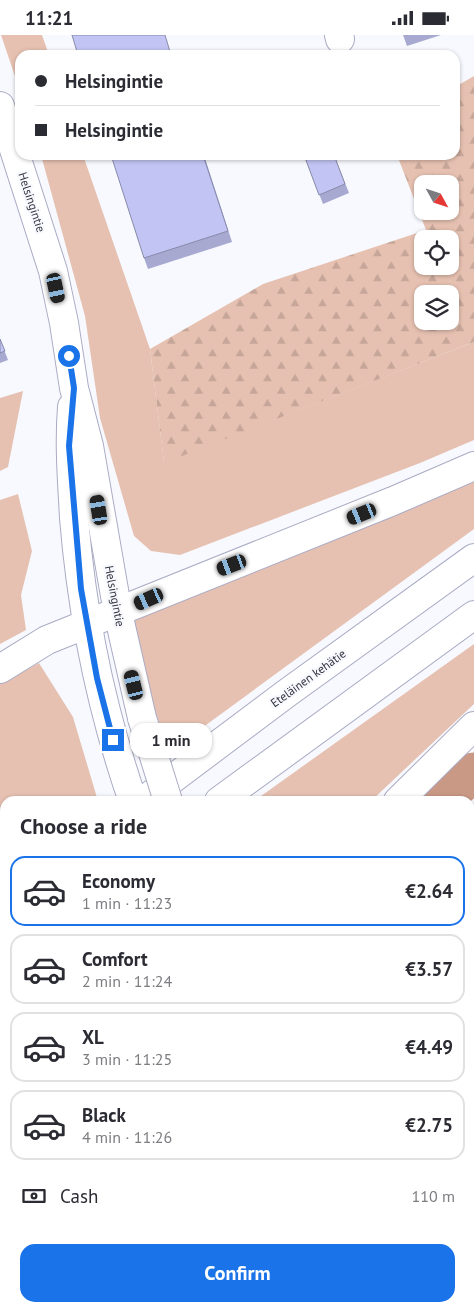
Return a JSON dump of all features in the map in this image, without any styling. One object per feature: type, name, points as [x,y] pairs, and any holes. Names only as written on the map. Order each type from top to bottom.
[{"type":"main road","name":"Helsingintie","points":[[0,106],[15,153]]},
{"type":"main road","name":"Helsingintie","points":[[17,160],[53,271],[64,323],[74,388],[90,446],[118,613],[142,718],[166,796]]},
{"type":"main road","name":"Helsingintie","points":[[74,388],[69,446],[80,580],[97,678],[113,740],[131,796]]},
{"type":"main road","points":[[0,669],[47,640],[393,501],[474,466]]},
{"type":"main road","name":"Eteläinen kehätie","points":[[150,796],[287,693],[474,558]]},
{"type":"main road","points":[[225,796],[474,615]]},
{"type":"main road","points":[[403,796],[474,726]]},
{"type":"green space","points":[[1,35],[42,35],[47,50],[15,50],[15,76]]},
{"type":"green space","points":[[474,76],[474,342],[164,463],[150,349],[263,284],[414,234],[414,275],[459,275],[459,230],[426,230],[422,220],[459,220],[459,175],[414,175],[414,199],[399,160],[460,160],[460,84]]},
{"type":"green space","points":[[42,160],[85,160],[150,349],[164,462],[474,342],[474,440],[420,463],[180,555],[151,551],[134,536],[100,418],[85,316]]},
{"type":"green space","points":[[23,391],[8,467],[0,471],[0,398]]},
{"type":"green space","points":[[474,480],[474,529],[169,752],[148,689],[134,619]]},
{"type":"green space","points":[[18,494],[32,551],[21,595],[26,630],[0,644],[0,500]]},
{"type":"green space","points":[[474,644],[474,704],[376,796],[261,796]]},
{"type":"green space","points":[[39,663],[73,717],[97,796],[0,796],[0,684]]},
{"type":"building","points":[[72,35],[165,35],[170,50],[76,50]]},
{"type":"building","points":[[113,160],[205,160],[228,231],[144,258]]},
{"type":"building","points":[[306,160],[336,160],[345,184],[319,195]]},
{"type":"building","points":[[0,339],[5,351],[0,353]]},
{"type":"waterway","points":[[447,796],[451,790],[474,773]]},
{"type":"route","points":[[69,356],[74,388],[69,446],[81,589],[97,678],[113,740]]}]
